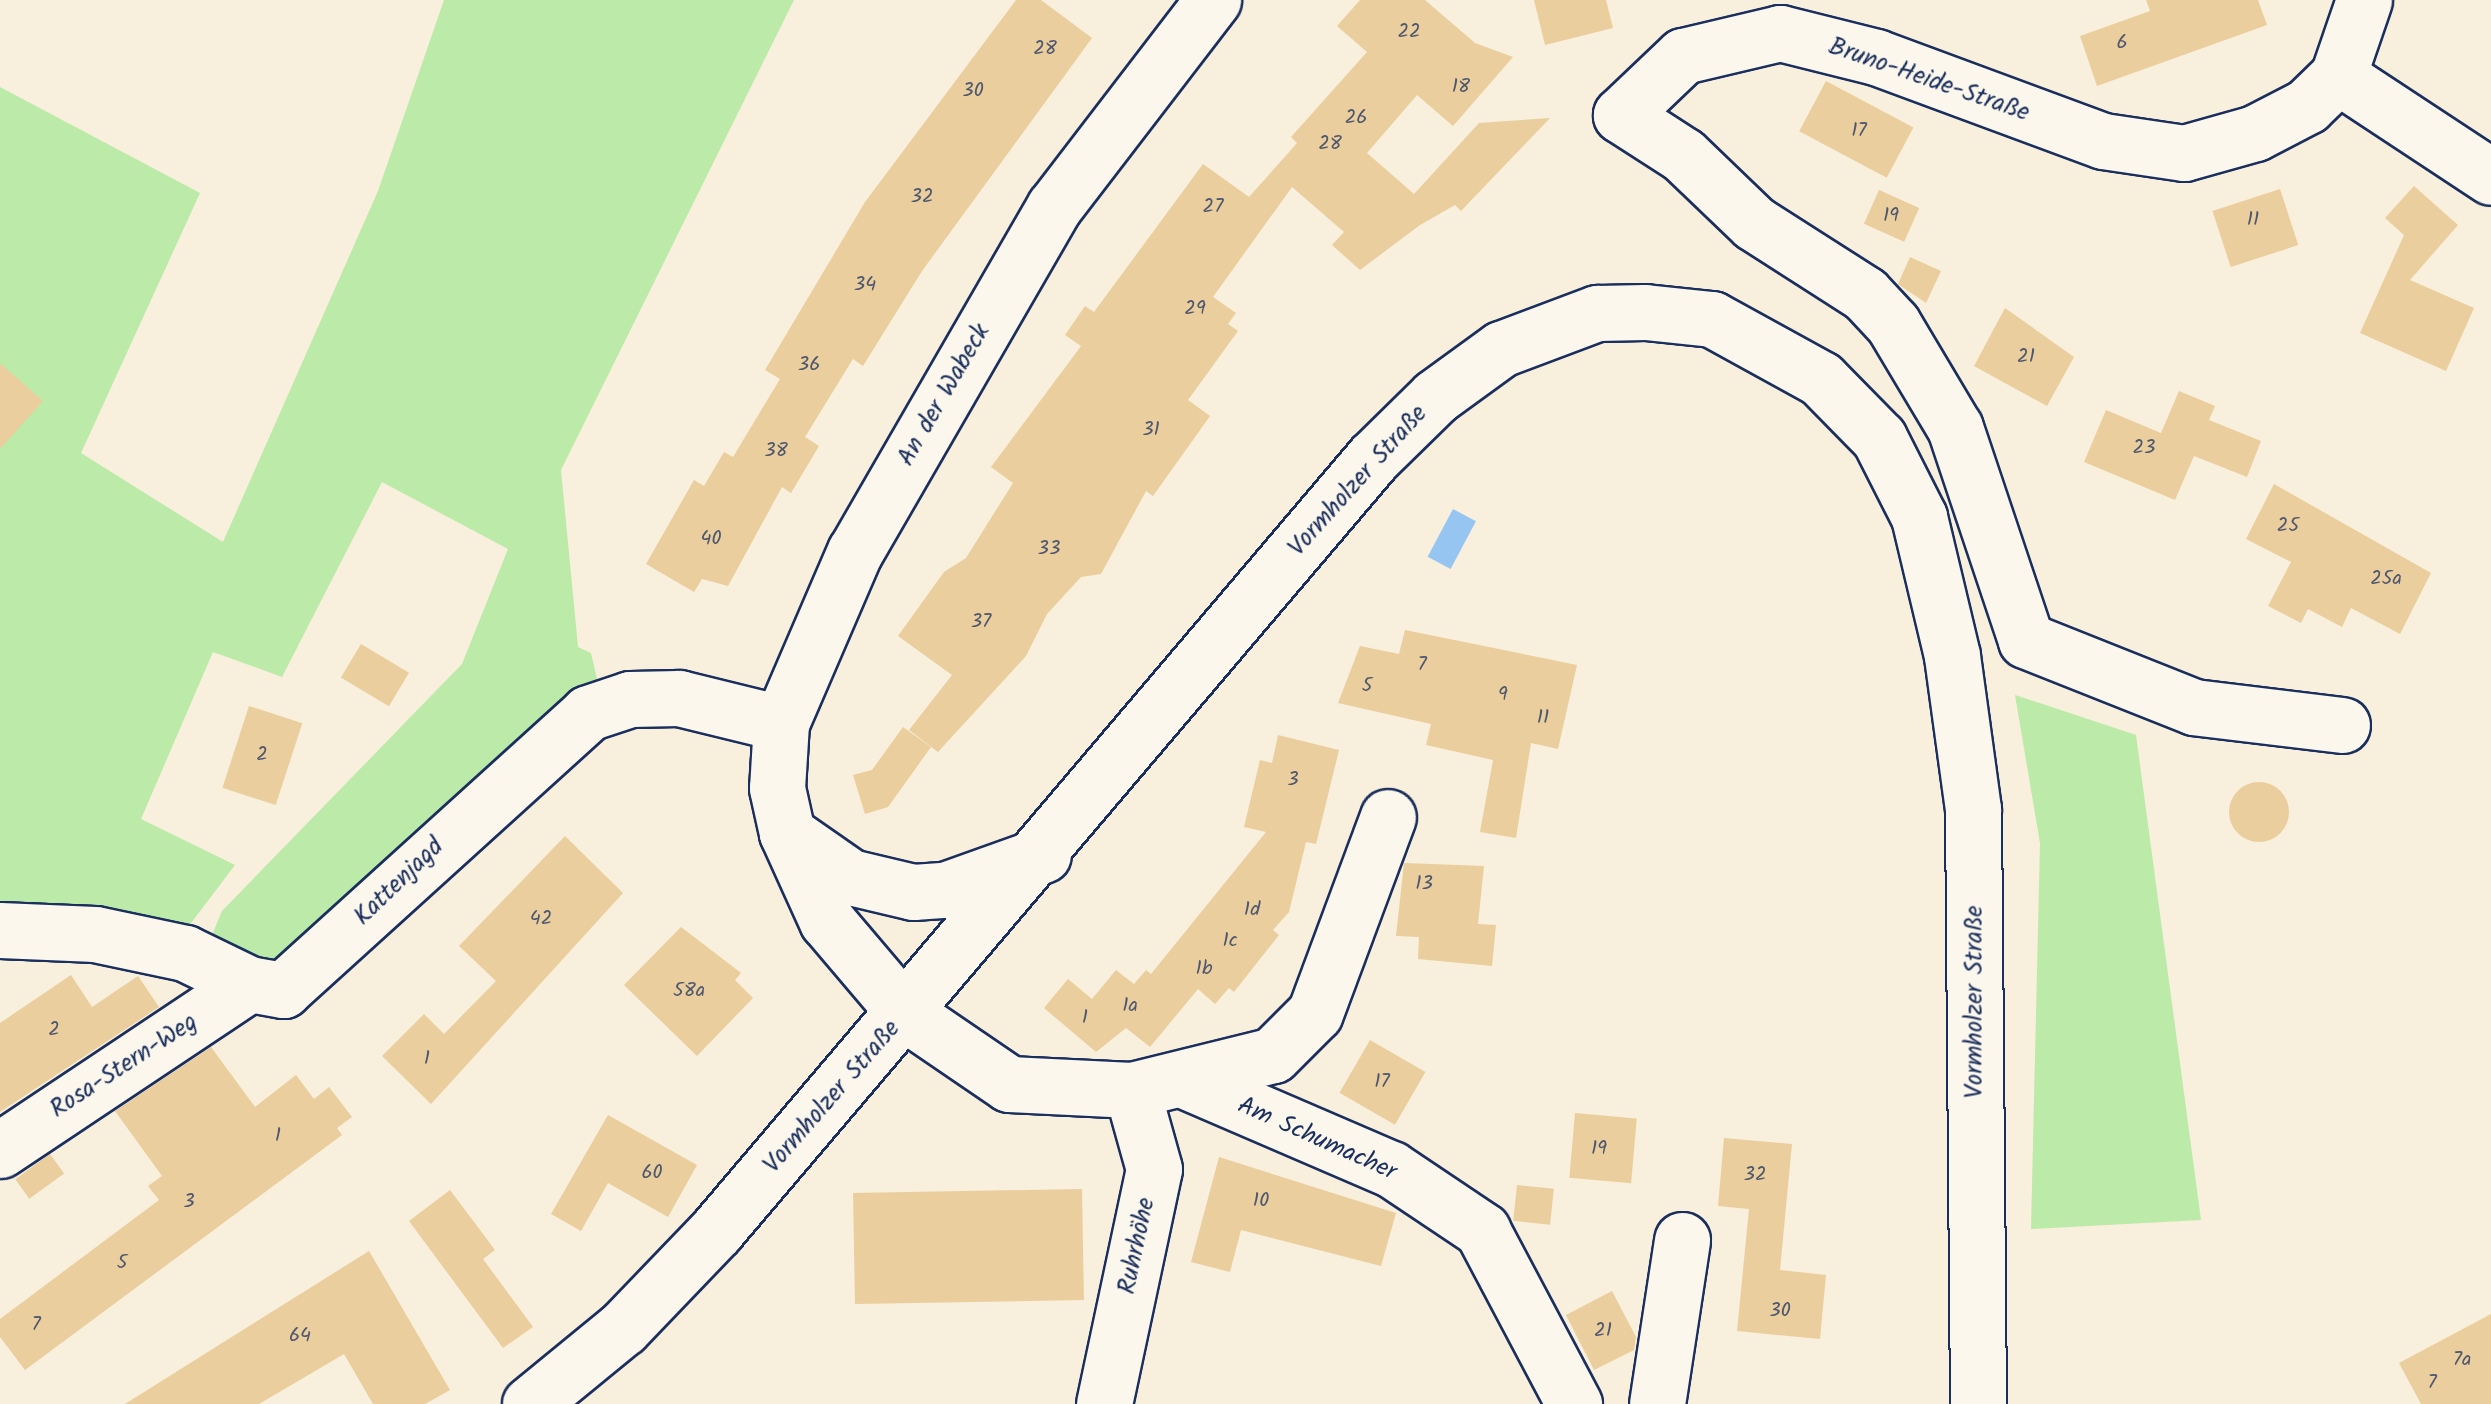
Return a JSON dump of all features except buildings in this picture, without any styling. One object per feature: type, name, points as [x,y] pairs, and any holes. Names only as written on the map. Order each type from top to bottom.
[{"type":"street","name":"An der Wabeck","points":[[905,1013],[827,921],[787,834],[776,788],[781,723],[855,551],[1054,206],[1213,0]]},
{"type":"street","name":"Bruno-Heide-Straße","points":[[2342,725],[2194,707],[2026,640],[1956,428],[1893,324],[1865,294],[1754,223],[1683,154],[1621,115],[1683,56],[1780,34],[1876,57],[2104,141],[2184,153],[2255,134],[2307,106],[2338,76],[2364,0]]},
{"type":"street","points":[[2338,76],[2491,178]]},
{"type":"street","name":"Vormholzer Straße","points":[[530,1404],[624,1328],[905,1013],[1043,855],[1373,458],[1435,396],[1501,348],[1597,312],[1712,319],[1821,379],[1879,438],[1919,517],[1952,656],[1974,809],[1978,1404]]},
{"type":"street","name":"Kattenjagd","points":[[0,930],[95,934],[149,945],[249,984],[284,990],[481,802],[588,713],[630,699],[679,698],[781,723]]},
{"type":"street","name":"Am Schumacher","points":[[905,1013],[1009,1084],[1132,1090],[1274,1055],[1315,1012],[1388,817]]},
{"type":"street","points":[[787,834],[850,876],[913,892],[945,890],[1043,855]]},
{"type":"street","name":"Rosa-Stern-Weg","points":[[0,1150],[249,984]]},
{"type":"street","name":"Am Schumacher","points":[[1184,1080],[1390,1168],[1482,1230],[1574,1404]]},
{"type":"street","name":"Ruhrhöhe","points":[[1104,1404],[1154,1169],[1132,1090]]},
{"type":"street","points":[[1657,1404],[1682,1240]]},
{"type":"green space","points":[[444,0],[794,0],[561,470],[578,647],[591,653],[600,692],[277,970],[209,942],[222,911],[462,664],[508,549],[382,482],[282,677],[213,652],[141,819],[235,865],[182,935],[0,920],[0,87],[200,193],[81,453],[223,542],[378,191]]},
{"type":"green space","points":[[2015,695],[2136,735],[2201,1220],[2031,1229],[2040,843]]},
{"type":"water","points":[[1453,509],[1476,521],[1451,569],[1428,557]]}]
